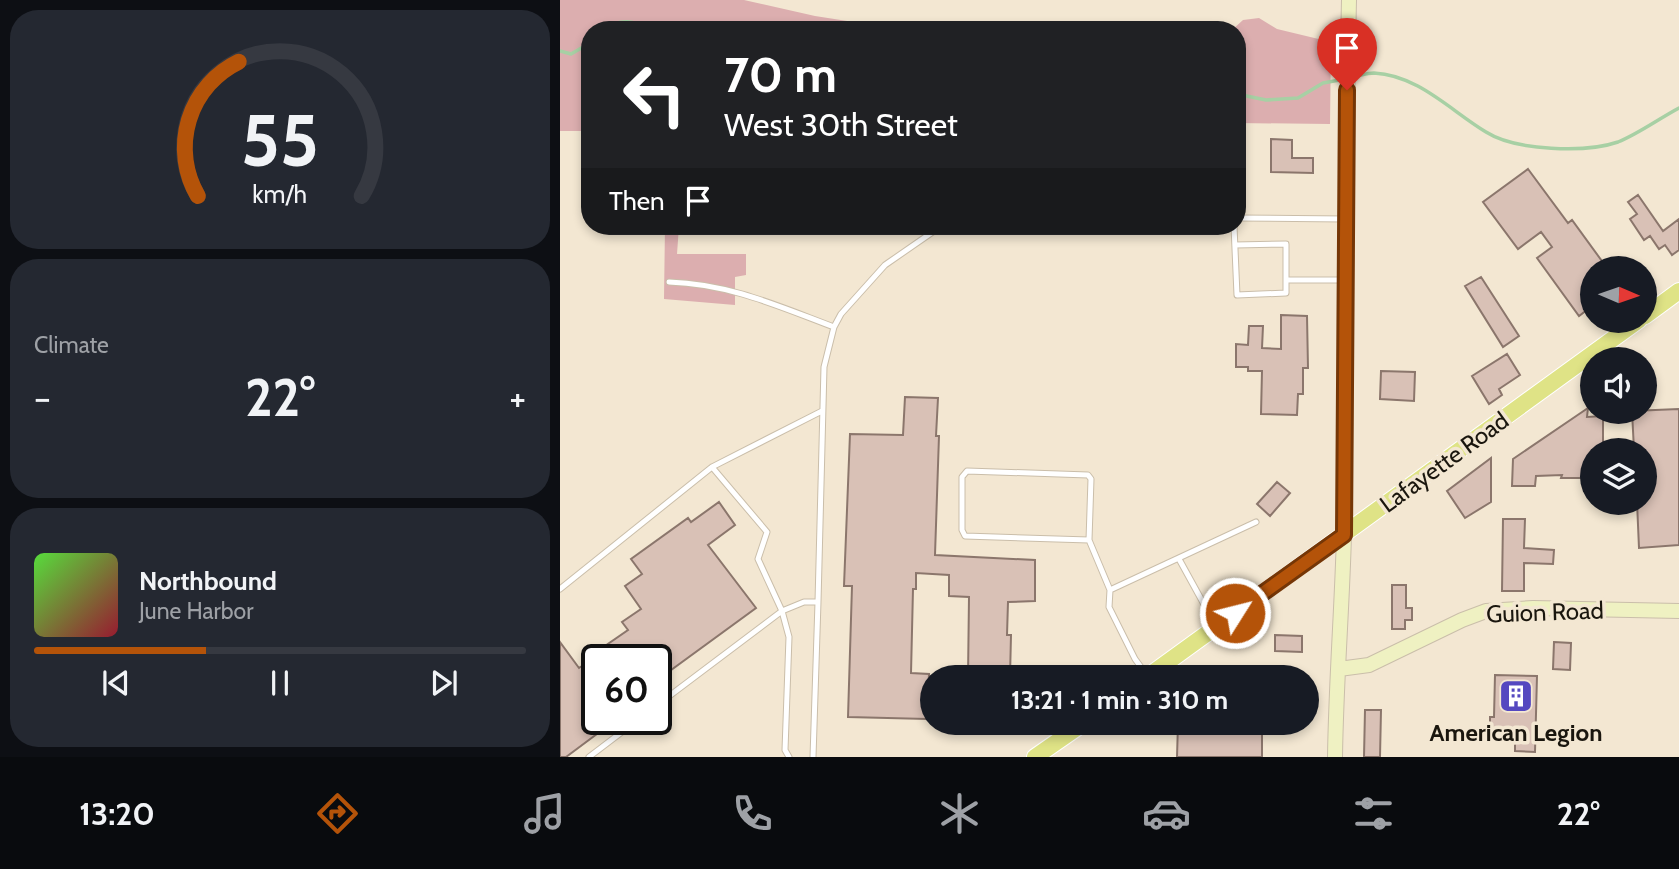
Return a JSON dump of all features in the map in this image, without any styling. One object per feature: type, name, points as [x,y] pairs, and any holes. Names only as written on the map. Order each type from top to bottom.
[{"type":"main road","points":[[1335,757],[1335,702],[1339,669],[1344,535],[1349,0]]},
{"type":"main road","points":[[1657,307],[1679,291]]},
{"type":"main road","name":"Lafayette Road","points":[[1164,665],[1621,333]]},
{"type":"main road","name":"Guion Road","points":[[1339,669],[1369,665],[1486,611],[1533,608],[1679,611]]},
{"type":"main road","points":[[1035,757],[1067,735]]},
{"type":"lane","points":[[1246,218],[1345,219]]},
{"type":"lane","points":[[813,757],[824,367],[834,327],[841,314],[885,265],[928,235]]},
{"type":"lane","points":[[1234,235],[1237,295],[1286,293],[1286,244],[1235,245]]},
{"type":"lane","points":[[1286,280],[1346,280]]},
{"type":"lane","points":[[669,282],[708,285],[751,295],[834,327]]},
{"type":"lane","points":[[560,589],[712,467],[822,411]]},
{"type":"lane","points":[[712,467],[767,531],[758,559],[782,611],[789,637],[785,750],[789,757]]},
{"type":"lane","points":[[1089,540],[965,536],[962,530],[962,477],[967,471],[1088,475],[1091,480],[1089,540],[1110,590],[1109,607],[1139,665]]},
{"type":"lane","points":[[1110,590],[1256,523]]},
{"type":"lane","points":[[1179,559],[1206,608],[1219,625]]},
{"type":"lane","points":[[672,694],[782,611],[804,602],[818,602]]},
{"type":"lane","points":[[589,757],[618,735]]},
{"type":"shaded area","points":[[560,0],[744,0],[847,21],[581,21],[581,131],[560,131]]},
{"type":"shaded area","points":[[1259,18],[1277,29],[1331,42],[1330,124],[1246,123],[1246,21],[1243,20]]},
{"type":"shaded area","points":[[665,235],[678,235],[677,254],[746,254],[746,275],[735,277],[735,305],[664,299]]},
{"type":"building","points":[[1271,139],[1292,140],[1292,158],[1313,158],[1313,173],[1271,172]]},
{"type":"building","points":[[1528,169],[1568,223],[1572,220],[1598,256],[1580,256],[1580,315],[1537,258],[1552,247],[1541,232],[1518,249],[1483,202]]},
{"type":"building","points":[[1638,195],[1663,231],[1679,219],[1679,250],[1672,255],[1665,245],[1659,249],[1650,236],[1644,240],[1630,219],[1637,214],[1628,202]]},
{"type":"building","points":[[1481,277],[1519,336],[1503,347],[1465,286]]},
{"type":"building","points":[[1281,315],[1307,316],[1308,368],[1303,368],[1303,394],[1298,394],[1297,415],[1261,414],[1262,371],[1248,371],[1248,367],[1236,367],[1236,344],[1248,345],[1249,326],[1263,326],[1262,348],[1281,349]]},
{"type":"building","points":[[1507,354],[1520,375],[1499,389],[1502,395],[1489,404],[1472,376]]},
{"type":"building","points":[[1381,371],[1415,372],[1414,401],[1380,399]]},
{"type":"building","points":[[905,397],[938,398],[935,555],[1035,560],[1035,601],[1008,602],[1007,635],[1011,635],[1010,665],[968,665],[969,597],[949,596],[949,575],[916,573],[916,589],[913,589],[911,673],[920,674],[920,719],[848,717],[852,586],[844,586],[850,434],[903,435]]},
{"type":"building","points":[[1679,409],[1679,545],[1639,548],[1638,515],[1657,515],[1657,438],[1633,438],[1633,424],[1657,424],[1657,410]]},
{"type":"building","points":[[1580,413],[1580,424],[1603,424],[1603,438],[1580,438],[1580,478],[1561,478],[1562,475],[1536,476],[1535,486],[1512,486],[1513,459]]},
{"type":"building","points":[[1491,458],[1491,502],[1465,518],[1447,491]]},
{"type":"building","points":[[1277,482],[1290,493],[1270,516],[1257,504]]},
{"type":"building","points":[[719,502],[735,525],[708,545],[756,608],[672,669],[672,644],[608,644],[628,630],[622,622],[641,609],[625,586],[642,574],[631,559],[688,518],[691,522]]},
{"type":"building","points":[[1503,519],[1525,519],[1524,548],[1554,550],[1553,564],[1524,563],[1524,591],[1502,591]]},
{"type":"building","points":[[1392,585],[1406,585],[1406,608],[1412,608],[1412,620],[1405,620],[1405,629],[1392,629]]},
{"type":"building","points":[[1275,635],[1302,636],[1302,652],[1275,651]]},
{"type":"building","points":[[560,642],[579,668],[581,667],[581,735],[596,735],[566,757],[560,757]]},
{"type":"building","points":[[1554,642],[1571,643],[1570,670],[1553,669]]},
{"type":"building","name":"American Legion","points":[[1495,675],[1537,676],[1535,752],[1515,751],[1515,740],[1507,739],[1507,734],[1490,734],[1490,717],[1494,717]]},
{"type":"building","points":[[1365,710],[1381,710],[1380,757],[1364,757]]},
{"type":"building","points":[[1178,735],[1262,735],[1262,757],[1177,757]]},
{"type":"waterway","points":[[560,51],[571,54],[581,48]]},
{"type":"waterway","points":[[1353,77],[1374,73],[1405,80],[1433,95],[1486,132],[1515,143],[1551,148],[1588,148],[1618,142],[1679,108]]},
{"type":"waterway","points":[[1246,96],[1266,100],[1298,98],[1323,83],[1345,79]]},
{"type":"place","name":"American Legion","points":[[1516,696]]},
{"type":"route","points":[[1235,613],[1344,535],[1347,90]]}]
